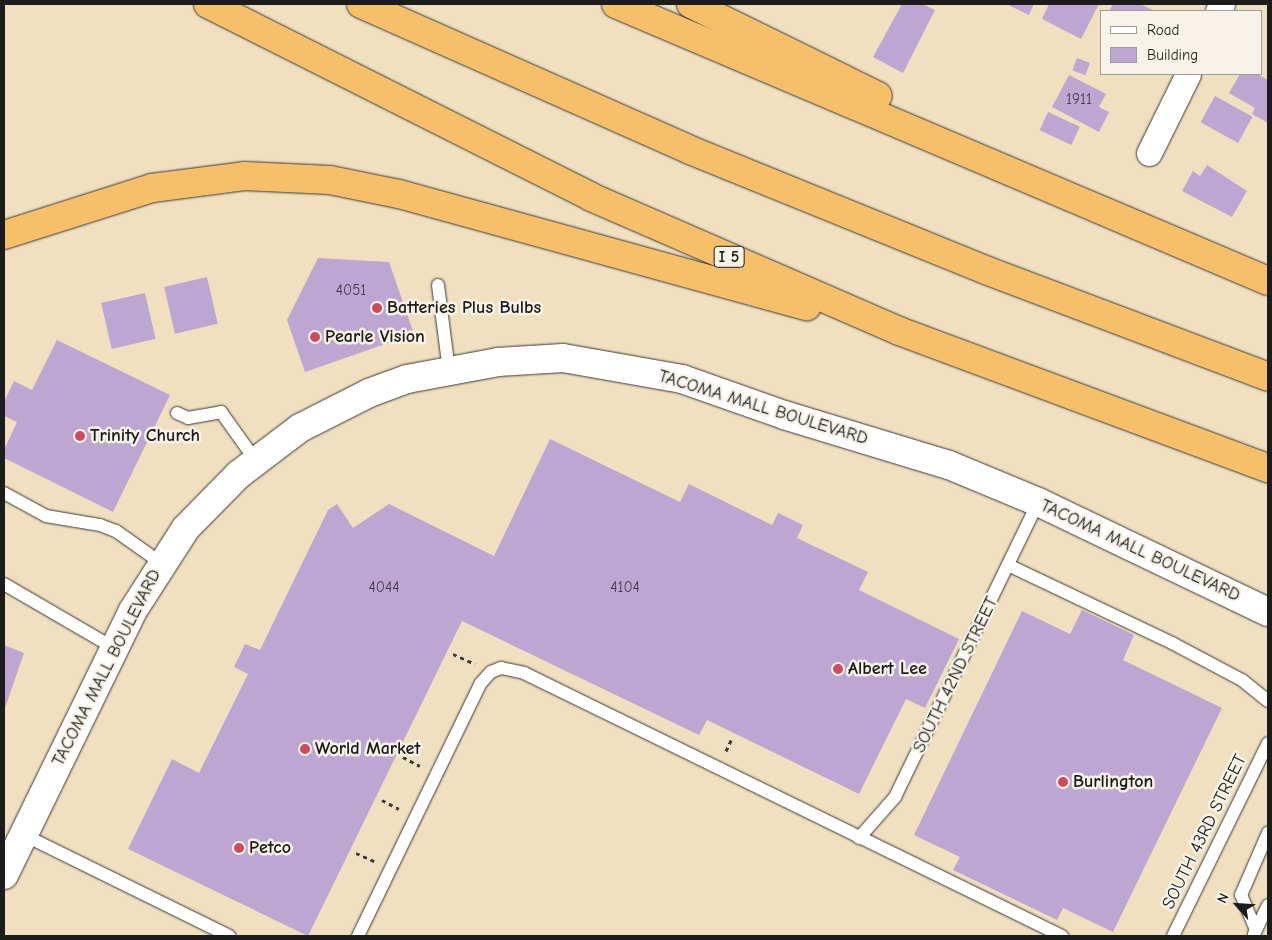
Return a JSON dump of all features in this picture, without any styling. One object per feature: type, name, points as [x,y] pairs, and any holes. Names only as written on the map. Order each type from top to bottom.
[{"type":"highway","name":"I 5","points":[[208,4],[591,197],[899,330],[1268,468]]},
{"type":"highway","points":[[361,4],[690,150],[988,271],[1268,377]]},
{"type":"highway","points":[[616,4],[1268,281]]},
{"type":"highway","points":[[691,4],[1136,225]]},
{"type":"highway","points":[[4,235],[152,188],[244,176],[330,180],[399,194],[899,330]]},
{"type":"street","points":[[1149,153],[1188,75]]},
{"type":"street","name":"TACOMA MALL BOULEVARD","points":[[4,875],[114,648],[161,563],[186,528],[256,461],[300,428],[369,393],[407,379],[498,362],[563,358],[682,379],[784,415],[949,465],[1038,502],[1268,612]]},
{"type":"lane","points":[[438,285],[449,371]]},
{"type":"lane","points":[[177,413],[188,418],[221,412],[256,461]]},
{"type":"lane","points":[[4,493],[46,516],[100,525],[116,531],[161,563]]},
{"type":"lane","name":"SOUTH 42ND STREET","points":[[859,838],[895,798],[1010,566],[1038,502]]},
{"type":"lane","points":[[1010,566],[1172,643],[1242,680],[1268,701]]},
{"type":"lane","points":[[4,584],[114,648]]},
{"type":"lane","points":[[358,936],[481,683],[491,672],[500,668],[524,673],[1062,936]]},
{"type":"lane","name":"SOUTH 43RD STREET","points":[[1173,936],[1268,743]]},
{"type":"lane","points":[[1254,933],[1241,895],[1268,833]]},
{"type":"lane","points":[[24,835],[229,936]]},
{"type":"lane","points":[[1254,933],[1268,905]]},
{"type":"building","points":[[902,4],[922,4],[935,10],[903,73],[873,57]]},
{"type":"building","points":[[1006,4],[1034,4],[1029,15]]},
{"type":"building","points":[[1049,4],[1099,4],[1081,39],[1042,19]]},
{"type":"building","points":[[1113,4],[1140,4],[1153,10],[1110,10]]},
{"type":"building","points":[[1077,58],[1090,63],[1085,75],[1072,70]]},
{"type":"building","points":[[1069,75],[1106,94],[1099,107],[1109,112],[1099,132],[1052,107]]},
{"type":"building","points":[[1239,75],[1259,75],[1268,80],[1268,123],[1252,114],[1255,108],[1229,93]]},
{"type":"building","points":[[1215,96],[1253,117],[1238,143],[1200,122]]},
{"type":"building","points":[[1048,112],[1080,127],[1071,145],[1040,130]]},
{"type":"building","points":[[1207,165],[1247,191],[1232,217],[1182,191],[1193,171],[1200,176]]},
{"type":"building","points":[[318,258],[389,262],[414,334],[305,372],[287,320]]},
{"type":"building","points":[[207,277],[218,324],[175,334],[164,287]]},
{"type":"building","points":[[145,293],[156,339],[112,349],[101,303]]},
{"type":"building","name":"Trinity Church","points":[[57,340],[170,395],[113,512],[4,458],[4,450],[17,422],[4,416],[4,402],[14,381],[32,390]]},
{"type":"building","points":[[550,439],[680,502],[689,484],[772,525],[778,513],[803,525],[797,538],[868,572],[859,590],[959,639],[925,708],[906,699],[859,794],[707,720],[699,735],[462,621],[308,936],[128,849],[172,759],[199,773],[248,674],[234,667],[245,644],[260,650],[328,510],[337,504],[353,528],[389,504],[494,556]]},
{"type":"building","name":"Burlington","points":[[1082,610],[1134,635],[1123,660],[1222,708],[1113,932],[1063,908],[1057,920],[953,870],[960,857],[914,835],[1022,611],[1070,634]]},
{"type":"building","points":[[4,645],[24,653],[4,711]]},
{"type":"place","name":"Batteries Plus Bulbs","points":[[377,308]]},
{"type":"place","name":"Pearle Vision","points":[[315,337]]},
{"type":"place","name":"Trinity Church","points":[[80,436]]},
{"type":"place","name":"Albert Lee","points":[[838,669]]},
{"type":"place","name":"World Market","points":[[305,749]]},
{"type":"place","name":"Burlington","points":[[1063,782]]},
{"type":"place","name":"Petco","points":[[239,848]]}]
